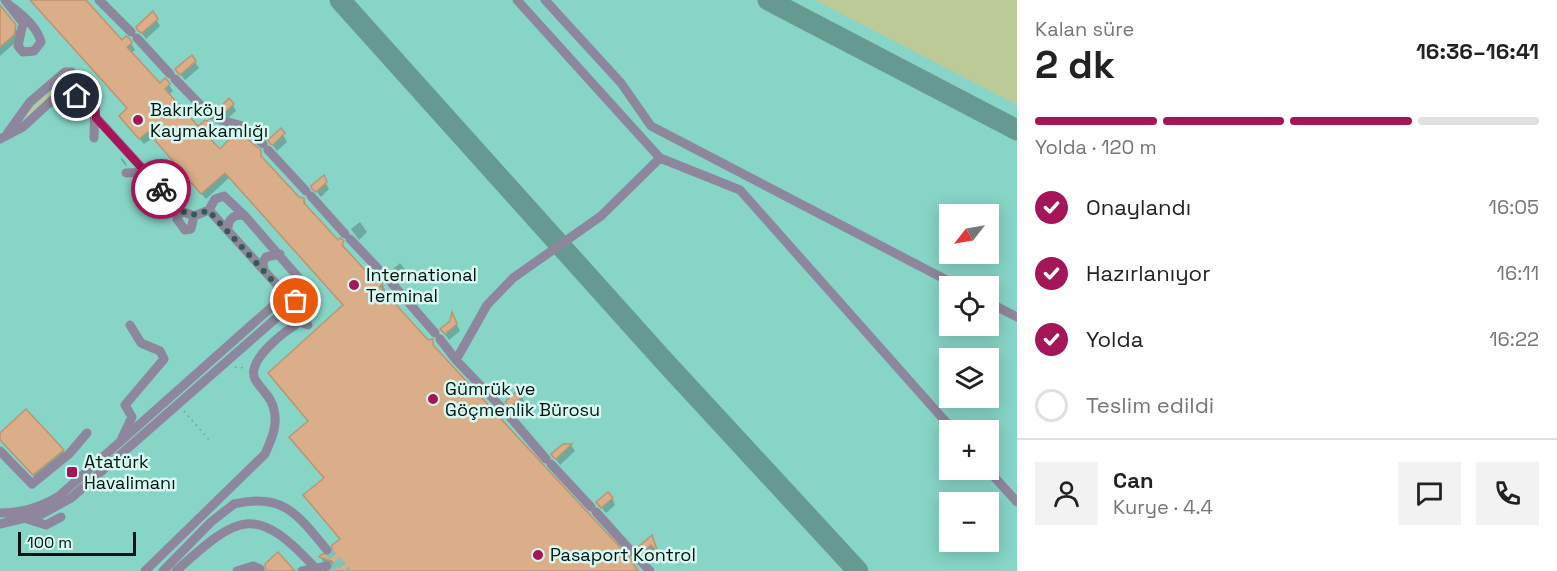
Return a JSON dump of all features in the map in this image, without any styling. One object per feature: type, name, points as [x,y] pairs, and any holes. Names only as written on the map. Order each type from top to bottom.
[{"type":"lane","points":[[99,0],[172,77],[214,117],[243,126],[266,147],[387,278],[456,360],[650,571]]},
{"type":"lane","points":[[517,0],[660,158],[740,190],[944,420]]},
{"type":"lane","points":[[545,0],[621,83],[651,126],[939,276]]},
{"type":"lane","points":[[7,2],[37,31],[41,42],[34,51],[23,52],[18,46],[23,23],[7,2]]},
{"type":"lane","points":[[2,139],[30,102],[65,72],[72,72],[95,100],[91,136]]},
{"type":"lane","points":[[77,96],[82,90],[87,90]]},
{"type":"lane","points":[[2,139],[37,117],[60,93],[68,91],[77,96],[181,211],[194,216],[208,210],[215,199],[228,196],[304,284],[307,290],[305,297],[300,301],[290,299],[208,210]]},
{"type":"lane","points":[[456,360],[487,305],[513,278],[601,216],[660,158]]},
{"type":"lane","points":[[124,172],[144,169]]},
{"type":"lane","points":[[181,211],[177,219],[185,230],[191,229],[194,216]]},
{"type":"lane","points":[[228,230],[232,218],[245,216]]},
{"type":"lane","points":[[264,270],[264,259],[270,255],[280,254]]},
{"type":"lane","points":[[130,324],[141,343],[160,351],[164,358],[125,405],[132,417],[122,447],[50,502],[20,512],[1,513],[1,525],[27,519],[57,507],[122,447],[148,423],[290,306],[287,290],[290,284],[295,281],[304,284]]},
{"type":"lane","points":[[999,308],[1017,317]]},
{"type":"lane","points":[[145,571],[265,454],[274,434],[274,408],[266,391],[257,381],[253,368],[254,363],[287,329],[300,322],[308,326]]},
{"type":"lane","points":[[0,451],[32,483],[69,454],[87,433]]},
{"type":"lane","points":[[996,480],[1017,502]]},
{"type":"lane","points":[[163,571],[211,522],[234,504],[254,499],[278,503],[298,515],[327,550]]},
{"type":"lane","points":[[27,519],[46,525],[61,517]]},
{"type":"lane","points":[[177,571],[213,538],[234,526],[252,522],[277,533],[322,569]]},
{"type":"lane","points":[[237,571],[253,566],[260,569]]},
{"type":"lane","points":[[302,571],[322,569]]},
{"type":"path","points":[[232,367],[253,368]]},
{"type":"path","points":[[191,404],[183,412],[210,441]]},
{"type":"shaded area","points":[[0,0],[1017,0],[1017,571],[0,571]]},
{"type":"shaded area","points":[[815,0],[1017,0],[1017,105]]},
{"type":"shaded area","points":[[69,75],[77,85],[74,89],[70,86],[59,89],[28,115],[26,113]]},
{"type":"building","name":"International Terminal","points":[[30,0],[86,0],[122,40],[126,36],[130,39],[132,43],[127,47],[160,83],[165,78],[168,81],[170,84],[165,89],[198,126],[205,120],[211,122],[203,132],[220,149],[237,131],[261,150],[261,156],[299,197],[304,198],[304,203],[338,240],[340,238],[344,241],[342,245],[376,282],[379,280],[383,282],[380,287],[428,340],[433,339],[433,345],[631,559],[638,571],[331,571],[334,565],[332,561],[319,557],[322,554],[332,555],[332,545],[340,539],[303,495],[324,478],[289,437],[308,421],[268,373],[343,305],[225,173],[201,194],[148,132],[139,139],[119,116],[127,108]]},
{"type":"building","points":[[0,5],[16,25],[14,35],[0,47]]},
{"type":"building","points":[[153,11],[158,19],[142,33],[138,31],[136,27]]},
{"type":"building","points":[[192,55],[196,61],[180,75],[175,69]]},
{"type":"building","points":[[229,98],[234,104],[223,114],[216,112]]},
{"type":"building","points":[[281,128],[285,133],[273,145],[270,144],[268,140]]},
{"type":"building","points":[[324,175],[327,182],[316,192],[311,186]]},
{"type":"building","points":[[452,312],[457,324],[445,334],[440,329],[450,321]]},
{"type":"building","points":[[516,392],[523,396],[510,407],[505,402]]},
{"type":"building","points":[[26,409],[64,450],[33,475],[0,440],[0,433]]},
{"type":"building","points":[[563,444],[572,444],[556,459],[551,454]]},
{"type":"building","points":[[608,492],[613,498],[601,508],[596,502]]},
{"type":"building","points":[[652,535],[658,553],[651,545],[642,553],[637,548]]},
{"type":"building","points":[[278,552],[295,571],[266,571],[265,564]]},
{"type":"taxiway","points":[[340,0],[665,362],[858,571]]},
{"type":"taxiway","points":[[768,0],[1017,130]]},
{"type":"tunnel","points":[[327,550],[347,571]]},
{"type":"tunnel","points":[[327,566],[338,571]]},
{"type":"way so far","points":[[161,189],[181,211],[187,214],[194,216],[208,210],[282,291],[290,299],[296,301]]},
{"type":"place","name":"Bakırköy Kaymakamlığı","points":[[138,120]]},
{"type":"place","name":"International Terminal","points":[[354,285]]},
{"type":"place","name":"Gümrük ve Göçmenlik Bürosu","points":[[433,399]]},
{"type":"place","name":"Atatürk Havalimanı","points":[[72,472]]},
{"type":"place","name":"Pasaport Kontrol","points":[[538,555]]},
{"type":"route","points":[[77,96],[82,90],[87,90],[95,100],[96,118],[161,189]]}]
